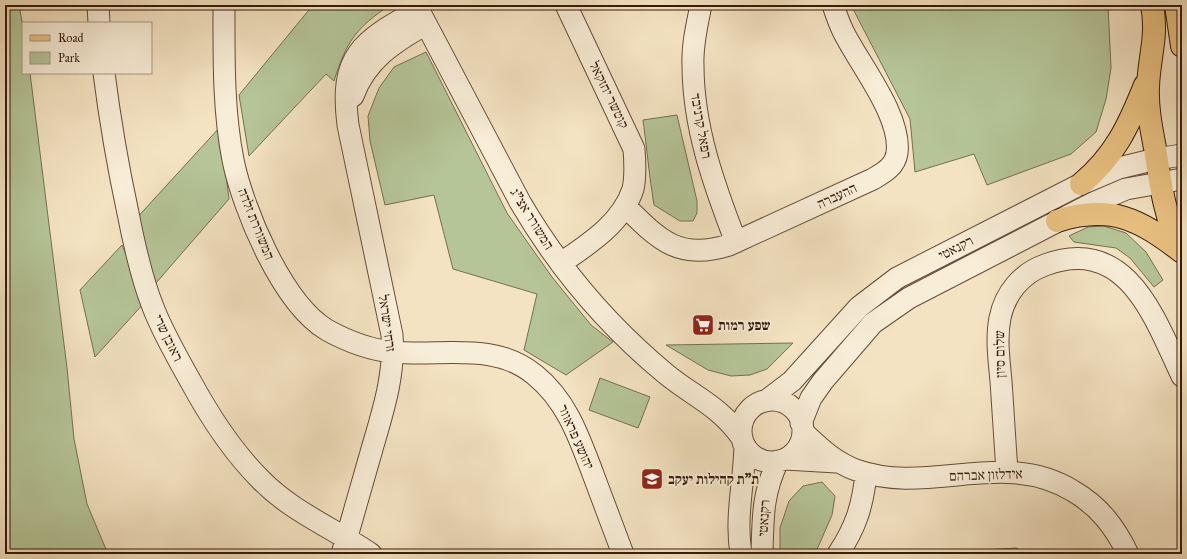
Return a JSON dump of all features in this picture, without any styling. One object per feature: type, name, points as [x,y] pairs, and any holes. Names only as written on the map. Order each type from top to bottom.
[{"type":"main road","points":[[1152,5],[1155,38],[1148,77],[1148,99],[1156,159],[1170,223],[1182,251]]},
{"type":"main road","points":[[1176,5],[1182,46]]},
{"type":"main road","points":[[1081,184],[1094,173],[1114,150],[1130,121],[1148,77]]},
{"type":"main road","points":[[1057,221],[1079,214],[1111,214],[1136,223],[1182,251]]},
{"type":"street","points":[[98,5],[99,22]]},
{"type":"street","name":"המשוררת זלדה","points":[[224,5],[225,88],[232,154],[249,213],[260,240],[275,269],[311,317],[326,329],[362,346],[393,352]]},
{"type":"street","name":"קוטשר יחזקאל","points":[[566,5],[634,149],[635,169],[629,197]]},
{"type":"street","name":"רפאל קרניבד","points":[[701,5],[692,64],[698,114],[709,169],[736,242]]},
{"type":"street","name":"ההעברה","points":[[629,197],[653,234],[670,244],[690,251],[710,251],[736,242],[873,179],[891,168],[897,154],[896,134],[889,112],[842,30],[833,5]]},
{"type":"street","name":"זרחי ישראל","points":[[344,547],[382,418],[390,378],[393,352],[392,335],[354,152],[350,110],[353,96],[361,77],[370,64],[420,13]]},
{"type":"street","name":"המשורר אצ\"ג","points":[[420,13],[520,202],[557,258],[597,306],[630,340],[665,373],[698,396],[731,422],[743,442]]},
{"type":"street","name":"ראובן שרי","points":[[104,74],[109,113],[132,235],[152,306],[169,342],[206,409],[242,460],[261,481],[344,547],[371,554]]},
{"type":"street","name":"רקנאטי","points":[[761,403],[792,381],[844,321],[875,294],[897,278],[1081,184],[1119,168],[1156,159],[1182,156]]},
{"type":"street","name":"רקנאטי","points":[[802,427],[811,398],[822,381],[874,323],[909,298],[1057,221],[1126,189],[1182,179]]},
{"type":"street","points":[[557,258],[603,232],[629,197]]},
{"type":"street","name":"שלום סיון","points":[[1007,472],[998,342],[1000,317],[1007,298],[1018,281],[1036,268],[1056,260],[1077,258],[1106,263],[1120,272],[1134,286],[1145,302],[1182,376]]},
{"type":"street","name":"יהושע פראוור","points":[[393,352],[483,354],[520,365],[534,374],[549,388],[570,416],[623,554]]},
{"type":"street","name":"המשורר אצ\"ג","points":[[698,396],[713,402],[761,403]]},
{"type":"street","points":[[775,401],[784,403],[795,411],[802,427],[836,462],[759,459],[749,452],[743,442],[743,419],[748,411],[761,403],[775,401]]},
{"type":"street","points":[[782,460],[798,448],[802,427]]},
{"type":"street","name":"רקנאטי","points":[[741,554],[739,541],[743,442]]},
{"type":"street","name":"רקנאטי","points":[[762,554],[763,507],[767,489],[782,460]]},
{"type":"street","name":"אידלזון אברהם","points":[[836,462],[866,473],[904,479],[1007,472],[1018,472],[1044,477],[1063,484],[1083,497],[1106,517],[1128,554]]},
{"type":"street","points":[[838,554],[849,537],[860,514],[866,473]]},
{"type":"green space","points":[[5,5],[19,5],[22,22],[22,74],[30,74],[67,368],[74,439],[87,504],[108,554],[5,554]]},
{"type":"green space","points":[[313,5],[390,5],[369,21],[354,37],[338,67],[334,81],[326,74],[249,156],[239,95]]},
{"type":"green space","points":[[851,5],[1108,5],[1111,68],[1106,99],[1096,132],[1071,154],[987,185],[974,154],[915,172],[910,119]]},
{"type":"green space","points":[[426,52],[507,213],[552,277],[591,325],[613,342],[566,375],[524,350],[537,294],[453,269],[434,195],[385,205],[370,141],[368,116],[379,88],[394,67]]},
{"type":"green space","points":[[677,115],[697,201],[697,213],[693,221],[680,221],[654,205],[652,194],[643,120]]},
{"type":"green space","points":[[220,127],[229,199],[156,283],[134,221]]},
{"type":"green space","points":[[1104,226],[1126,233],[1146,252],[1163,280],[1154,287],[1130,258],[1116,248],[1074,242],[1069,236],[1088,227]]},
{"type":"green space","points":[[122,245],[145,302],[95,357],[80,290]]},
{"type":"green space","points":[[793,343],[767,369],[750,375],[731,376],[708,370],[666,345]]},
{"type":"green space","points":[[600,378],[650,397],[638,428],[589,410]]},
{"type":"green space","points":[[822,482],[835,496],[832,515],[815,554],[780,554],[780,528],[789,501],[803,486]]},
{"type":"green space","points":[[1017,548],[1024,554],[977,554],[980,550]]},
{"type":"place","name":"שפע רמות","points":[[703,325]]},
{"type":"place","name":"ת\"ת קהילות יעקב","points":[[652,479]]}]
